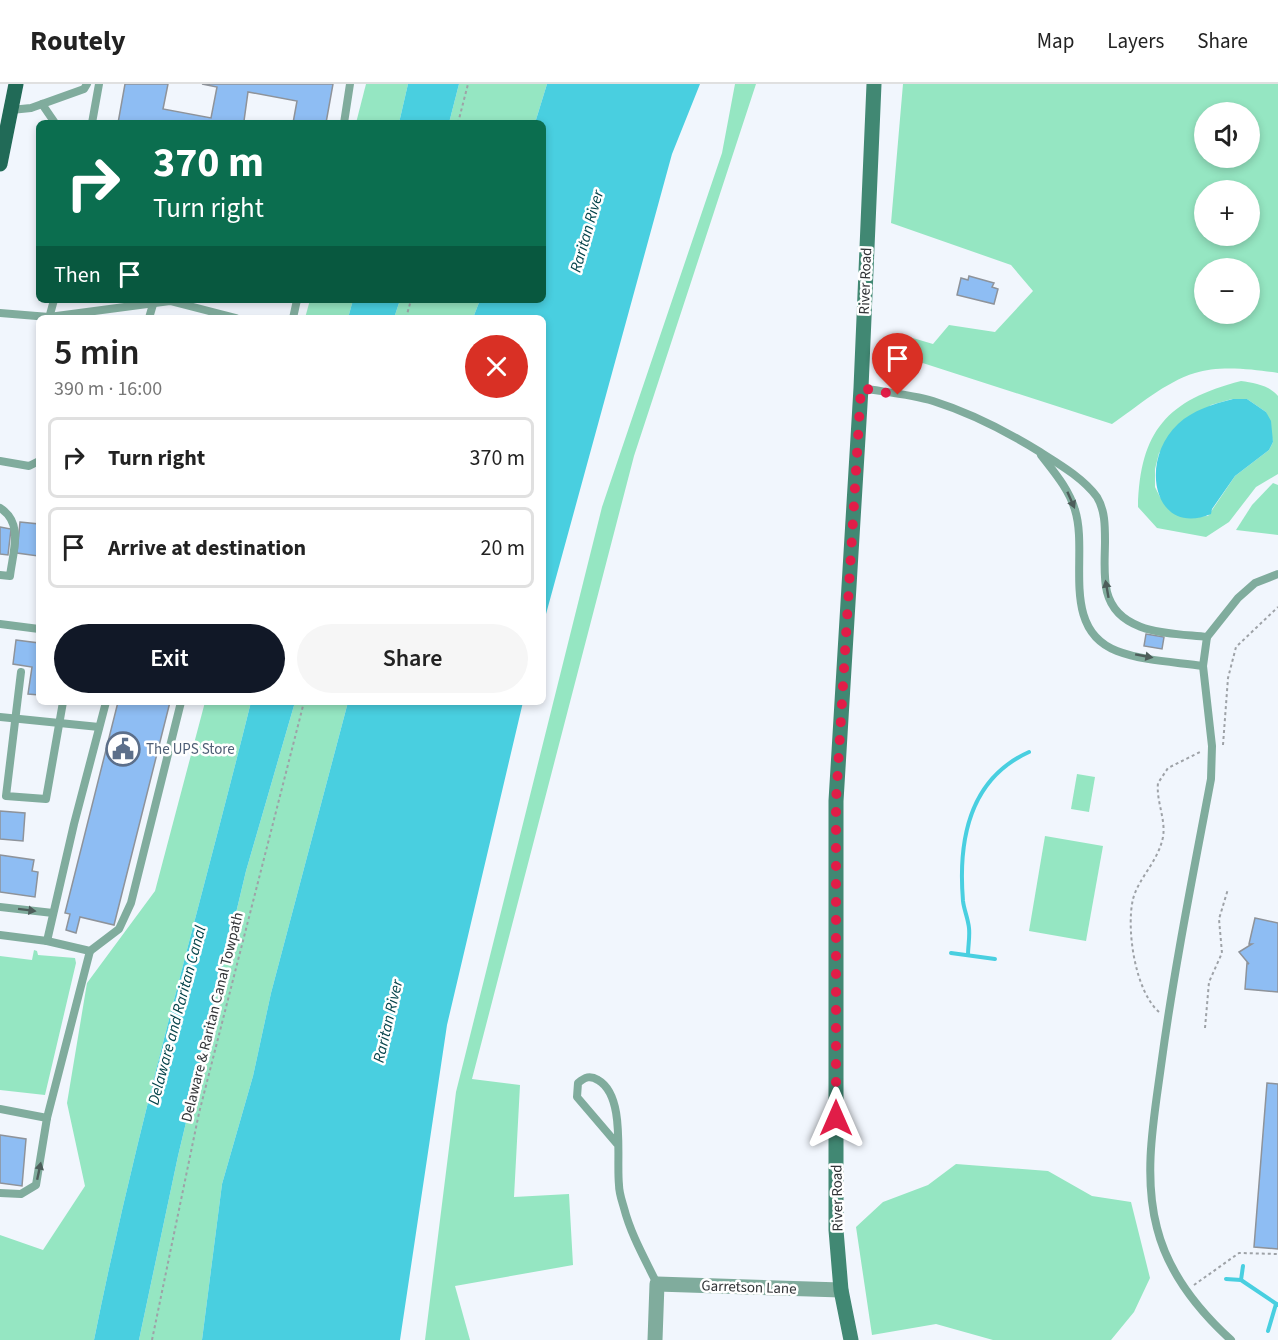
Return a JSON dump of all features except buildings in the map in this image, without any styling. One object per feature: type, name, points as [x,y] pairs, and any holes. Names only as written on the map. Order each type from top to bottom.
[{"type":"main road","points":[[0,164],[16,84]]},
{"type":"main road","name":"River Road","points":[[850,1340],[841,1290],[836,1218],[836,801],[861,388],[874,84]]},
{"type":"street","name":"Garretson Lane","points":[[657,1284],[841,1290]]},
{"type":"street","points":[[655,1340],[657,1284]]},
{"type":"lane","points":[[11,110],[42,104],[84,88],[87,84]]},
{"type":"lane","points":[[93,120],[99,84]]},
{"type":"lane","points":[[344,120],[350,84]]},
{"type":"lane","points":[[42,104],[53,120]]},
{"type":"lane","points":[[63,315],[147,303]]},
{"type":"lane","points":[[178,303],[224,315]]},
{"type":"lane","points":[[0,313],[36,316]]},
{"type":"lane","points":[[861,388],[931,401],[989,423],[1060,464],[1087,487],[1100,502],[1105,525],[1106,590],[1116,610],[1125,618],[1144,628],[1208,637]]},
{"type":"lane","points":[[1039,451],[1068,493],[1075,510],[1081,549],[1081,604],[1090,628],[1100,639],[1117,651],[1203,666]]},
{"type":"lane","points":[[0,461],[36,464]]},
{"type":"lane","points":[[0,508],[10,514],[16,524],[10,576],[0,575]]},
{"type":"lane","points":[[1231,1340],[1187,1290],[1160,1239],[1150,1182],[1153,1122],[1167,1014],[1211,779],[1211,753],[1203,666],[1208,637],[1238,598],[1255,584],[1278,574]]},
{"type":"lane","points":[[0,624],[36,629]]},
{"type":"lane","points":[[21,672],[6,796],[46,799],[62,705]]},
{"type":"lane","points":[[47,941],[105,705]]},
{"type":"lane","points":[[0,1193],[21,1194],[36,1185],[47,1118],[90,951],[119,930],[131,903],[180,705]]},
{"type":"lane","points":[[0,717],[99,727]]},
{"type":"lane","points":[[0,907],[53,914]]},
{"type":"lane","points":[[0,935],[47,941],[90,951]]},
{"type":"lane","points":[[618,1145],[577,1096],[578,1083],[585,1077],[592,1077],[609,1090],[617,1120],[618,1145],[619,1186],[624,1209],[631,1231],[657,1284]]},
{"type":"lane","points":[[0,1109],[47,1118]]},
{"type":"path","points":[[459,120],[468,84]]},
{"type":"path","points":[[1167,1014],[1154,1008],[1142,990],[1138,977],[1131,914],[1134,899],[1152,867],[1163,835],[1157,792],[1162,774],[1198,752],[1220,753],[1223,747],[1228,678],[1236,647],[1278,607]]},
{"type":"path","name":"Delaware & Raritan Canal Towpath","points":[[152,1340],[199,1113],[303,705]]},
{"type":"path","points":[[1205,1028],[1209,982],[1222,953],[1219,919],[1228,889]]},
{"type":"path","points":[[1187,1290],[1239,1253],[1278,1254]]},
{"type":"green space","points":[[366,84],[408,84],[400,120],[357,120]]},
{"type":"green space","points":[[459,84],[547,84],[536,120],[450,120]]},
{"type":"green space","points":[[735,84],[756,84],[634,456],[472,1079],[520,1085],[514,1197],[569,1194],[573,1265],[455,1286],[470,1340],[425,1340],[456,1092],[602,507],[722,153]]},
{"type":"green space","points":[[903,84],[1278,84],[1278,373],[1225,368],[1195,373],[1173,382],[1112,424],[901,356],[896,333],[933,344],[949,325],[995,332],[1033,291],[1011,265],[891,223]]},
{"type":"green space","points":[[309,303],[352,303],[349,315],[306,315]]},
{"type":"green space","points":[[399,303],[479,303],[474,315],[395,315]]},
{"type":"green space","points":[[1241,381],[1266,387],[1278,396],[1278,474],[1256,487],[1229,522],[1206,537],[1157,528],[1138,507],[1140,481],[1152,439],[1162,423],[1176,409],[1215,389]],"holes":[[[1232,399],[1247,399],[1266,412],[1273,442],[1269,450],[1235,476],[1208,516],[1182,517],[1160,497],[1155,487],[1155,469],[1159,453],[1211,405]]]},
{"type":"green space","points":[[1273,483],[1278,485],[1278,535],[1236,530],[1252,505]]},
{"type":"green space","points":[[204,705],[250,705],[129,1180],[94,1340],[0,1340],[0,1235],[43,1250],[85,1186],[67,1103],[87,983],[155,891]]},
{"type":"green space","points":[[294,705],[347,705],[271,993],[253,1076],[222,1184],[202,1340],[139,1340],[178,1156],[246,871]]},
{"type":"green space","points":[[1077,774],[1095,777],[1089,812],[1071,809]]},
{"type":"green space","points":[[1045,836],[1103,846],[1086,941],[1029,931]]},
{"type":"green space","points":[[34,950],[38,955],[75,958],[76,963],[45,1095],[0,1090],[0,956],[32,960]]},
{"type":"green space","points":[[956,1164],[1048,1171],[1092,1196],[1131,1202],[1150,1278],[1134,1312],[1111,1340],[993,1340],[936,1324],[872,1335],[856,1227],[883,1202],[928,1185]]},
{"type":"water","points":[[408,84],[459,84],[450,120],[400,120]]},
{"type":"water","name":"Raritan River","points":[[547,84],[700,84],[672,154],[546,614],[546,315],[474,315],[479,303],[546,303],[546,120],[536,120]]},
{"type":"water","points":[[352,303],[399,303],[395,315],[349,315]]},
{"type":"water","points":[[1233,399],[1247,399],[1266,412],[1271,421],[1273,442],[1269,450],[1235,476],[1212,509],[1211,514],[1192,519],[1176,515],[1165,506],[1158,492],[1156,475],[1158,457],[1166,439],[1178,424],[1190,415],[1211,405]]},
{"type":"water","name":"Delaware and Raritan Canal","points":[[250,705],[294,705],[246,871],[178,1156],[139,1340],[94,1340],[149,1100]]},
{"type":"water","name":"Raritan River","points":[[347,705],[522,705],[447,1025],[400,1340],[202,1340],[222,1184],[253,1076],[271,993]]},
{"type":"waterway","points":[[968,955],[969,928],[963,901],[962,878],[966,835],[972,814],[980,795],[993,778],[1009,764],[1029,752]]},
{"type":"waterway","points":[[951,953],[995,959]]},
{"type":"waterway","points":[[1241,1280],[1243,1266]]},
{"type":"waterway","points":[[1226,1279],[1241,1280],[1278,1305]]},
{"type":"waterway","points":[[1268,1331],[1276,1304]]},
{"type":"place","name":"The UPS Store","points":[[123,749]]},
{"type":"route","points":[[836,1118],[836,801],[861,388],[898,395]]}]
